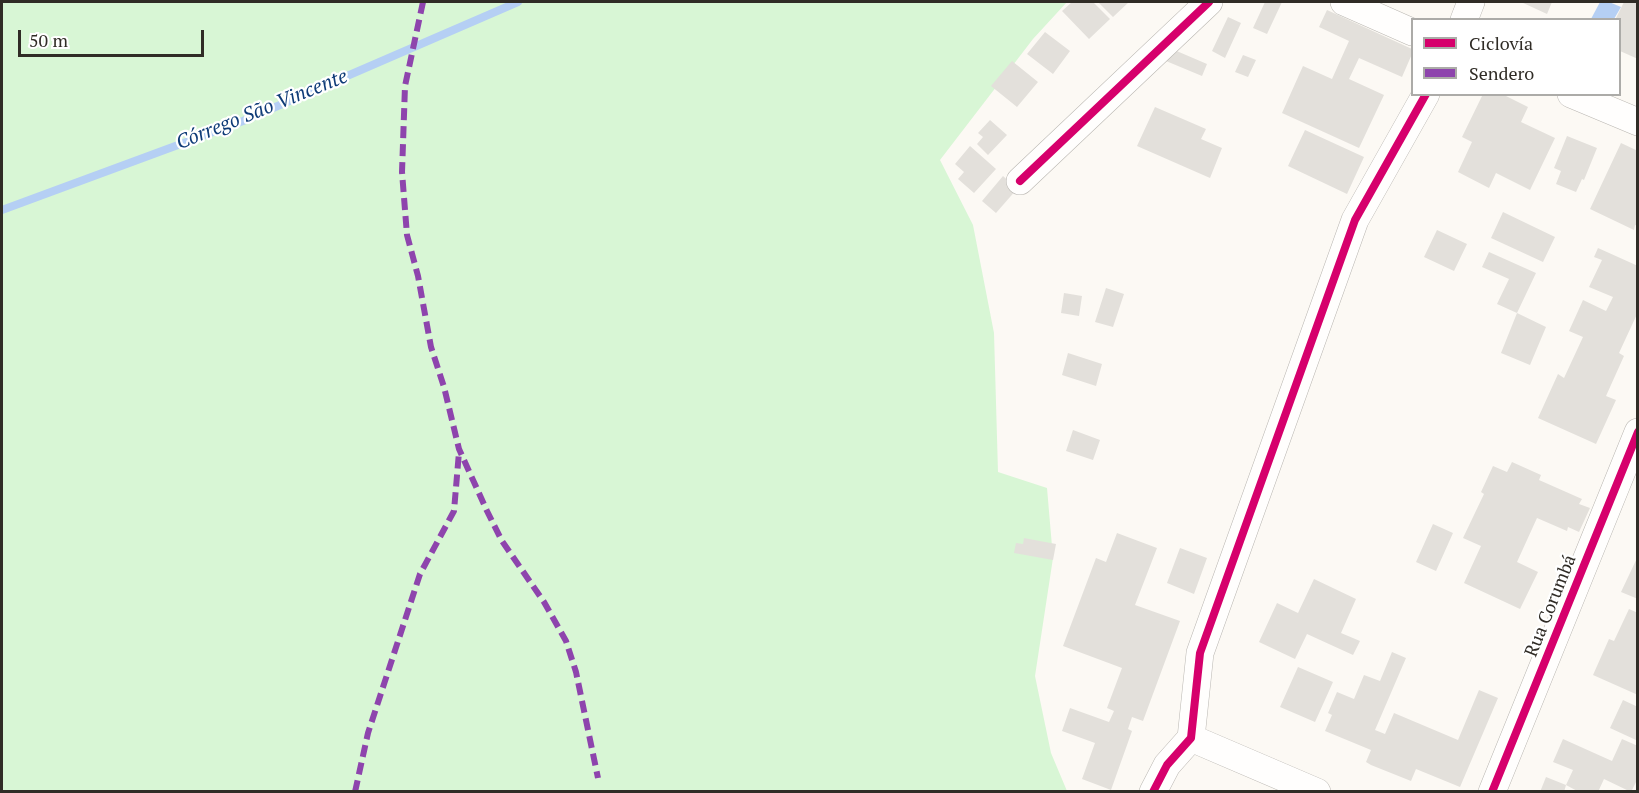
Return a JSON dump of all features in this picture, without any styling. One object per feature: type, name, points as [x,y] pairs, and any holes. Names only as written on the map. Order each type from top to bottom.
[{"type":"street","points":[[1020,181],[1209,2]]},
{"type":"street","points":[[1344,2],[1411,31]]},
{"type":"street","points":[[1465,18],[1471,2]]},
{"type":"street","points":[[1153,792],[1167,765],[1191,738],[1200,653],[1354,220],[1425,96]]},
{"type":"street","points":[[1575,96],[1638,122]]},
{"type":"street","name":"Rua Corumbá","points":[[1492,792],[1638,432]]},
{"type":"street","points":[[1191,738],[1317,792]]},
{"type":"green space","points":[[2,2],[1067,2],[1033,39],[940,160],[973,225],[994,333],[998,472],[1047,488],[1053,558],[1035,676],[1051,753],[1067,791],[2,792]]},
{"type":"water","points":[[1600,2],[1609,2],[1621,7],[1615,18],[1592,18]]},
{"type":"building","points":[[1072,2],[1093,2],[1110,19],[1089,39],[1062,11]]},
{"type":"building","points":[[1098,2],[1129,2],[1113,17]]},
{"type":"building","points":[[1265,2],[1282,2],[1267,34],[1253,28]]},
{"type":"building","points":[[1521,2],[1552,2],[1547,14]]},
{"type":"building","points":[[1624,2],[1638,2],[1638,59],[1621,51],[1621,18],[1616,18]]},
{"type":"building","points":[[1327,10],[1411,49],[1411,56],[1402,77],[1359,58],[1349,79],[1384,95],[1359,148],[1282,113],[1303,66],[1332,79],[1349,41],[1319,27]]},
{"type":"building","points":[[1228,17],[1241,23],[1225,58],[1212,51]]},
{"type":"building","points":[[1045,32],[1070,51],[1053,74],[1027,54]]},
{"type":"building","points":[[1172,49],[1207,64],[1202,76],[1166,61]]},
{"type":"building","points":[[1243,55],[1256,60],[1248,77],[1235,72]]},
{"type":"building","points":[[1012,61],[1038,82],[1017,107],[991,86]]},
{"type":"building","points":[[1482,96],[1506,96],[1528,107],[1521,122],[1555,138],[1530,190],[1496,173],[1489,188],[1458,172],[1472,142],[1462,137]]},
{"type":"building","points":[[1155,107],[1206,129],[1201,139],[1222,148],[1210,178],[1137,146]]},
{"type":"building","points":[[990,120],[1007,135],[988,155],[977,144],[983,137],[978,133]]},
{"type":"building","points":[[1305,130],[1364,157],[1347,194],[1288,166]]},
{"type":"building","points":[[1567,136],[1597,148],[1584,180],[1582,179],[1576,192],[1556,184],[1561,171],[1554,168]]},
{"type":"building","points":[[1621,143],[1638,151],[1638,226],[1635,225],[1634,230],[1590,209]]},
{"type":"building","points":[[970,146],[996,169],[974,193],[958,179],[964,172],[955,164]]},
{"type":"building","points":[[1003,176],[1017,189],[996,213],[982,201]]},
{"type":"building","points":[[1503,212],[1555,237],[1543,262],[1491,238]]},
{"type":"building","points":[[1437,230],[1467,244],[1454,271],[1424,257]]},
{"type":"building","points":[[1598,248],[1638,266],[1638,312],[1619,353],[1624,356],[1606,396],[1616,400],[1596,444],[1538,418],[1558,374],[1564,378],[1583,337],[1569,331],[1583,300],[1606,311],[1613,297],[1589,287],[1602,260],[1594,257]]},
{"type":"building","points":[[1489,252],[1536,273],[1517,313],[1497,304],[1509,279],[1482,267]]},
{"type":"building","points":[[1106,288],[1124,294],[1113,327],[1095,322]]},
{"type":"building","points":[[1064,293],[1082,296],[1079,316],[1061,313]]},
{"type":"building","points":[[1517,313],[1546,327],[1530,365],[1501,353]]},
{"type":"building","points":[[1068,353],[1102,364],[1096,386],[1062,375]]},
{"type":"building","points":[[1073,430],[1100,440],[1093,460],[1066,451]]},
{"type":"building","points":[[1512,462],[1541,475],[1539,480],[1582,499],[1579,504],[1590,508],[1579,532],[1568,527],[1567,531],[1537,518],[1517,562],[1538,572],[1520,609],[1464,583],[1481,546],[1463,538],[1484,494],[1481,492],[1493,466],[1507,472]]},
{"type":"building","points":[[1433,524],[1453,533],[1436,571],[1416,562]]},
{"type":"building","points":[[1117,533],[1157,548],[1135,605],[1180,621],[1143,721],[1132,717],[1128,729],[1132,731],[1111,790],[1082,779],[1095,743],[1062,731],[1070,708],[1109,722],[1114,711],[1107,708],[1122,668],[1063,646],[1096,558],[1106,562]]},
{"type":"building","points":[[1024,538],[1056,544],[1053,560],[1014,553],[1016,543],[1023,544]]},
{"type":"building","points":[[1180,548],[1207,558],[1194,594],[1167,583]]},
{"type":"building","points":[[1638,556],[1638,599],[1621,592]]},
{"type":"building","points":[[1314,579],[1356,599],[1341,633],[1360,641],[1353,655],[1307,634],[1295,659],[1259,642],[1277,603],[1298,613]]},
{"type":"building","points":[[1629,609],[1638,613],[1638,695],[1593,675],[1609,639],[1614,641]]},
{"type":"building","points":[[1392,652],[1406,658],[1375,730],[1385,734],[1394,713],[1458,740],[1479,690],[1498,698],[1460,787],[1416,769],[1411,781],[1371,765],[1366,762],[1371,750],[1325,731],[1332,715],[1328,713],[1337,692],[1354,699],[1364,675],[1380,681]]},
{"type":"building","points":[[1298,667],[1333,682],[1315,722],[1280,707]]},
{"type":"building","points":[[1623,700],[1638,707],[1636,740],[1610,728]]},
{"type":"building","points":[[1563,739],[1612,761],[1622,739],[1638,746],[1638,778],[1631,792],[1604,779],[1598,792],[1579,792],[1566,785],[1573,770],[1553,762]]},
{"type":"building","points":[[1546,777],[1566,785],[1564,792],[1540,792]]},
{"type":"waterway","name":"Córrego São Vincente","points":[[2,210],[243,121],[518,2]]},
{"type":"marked path","points":[[423,2],[405,86],[402,172],[407,235],[418,276],[431,347],[444,387],[459,449],[487,511],[502,541],[544,602],[566,641],[576,672],[598,778]]},
{"type":"marked path","points":[[355,792],[368,733],[420,574],[454,511],[459,452]]},
{"type":"cycle path","points":[[1020,181],[1209,2]]},
{"type":"cycle path","points":[[1153,792],[1167,765],[1191,738],[1200,653],[1355,220],[1425,96]]},
{"type":"cycle path","points":[[1492,792],[1638,432]]}]
